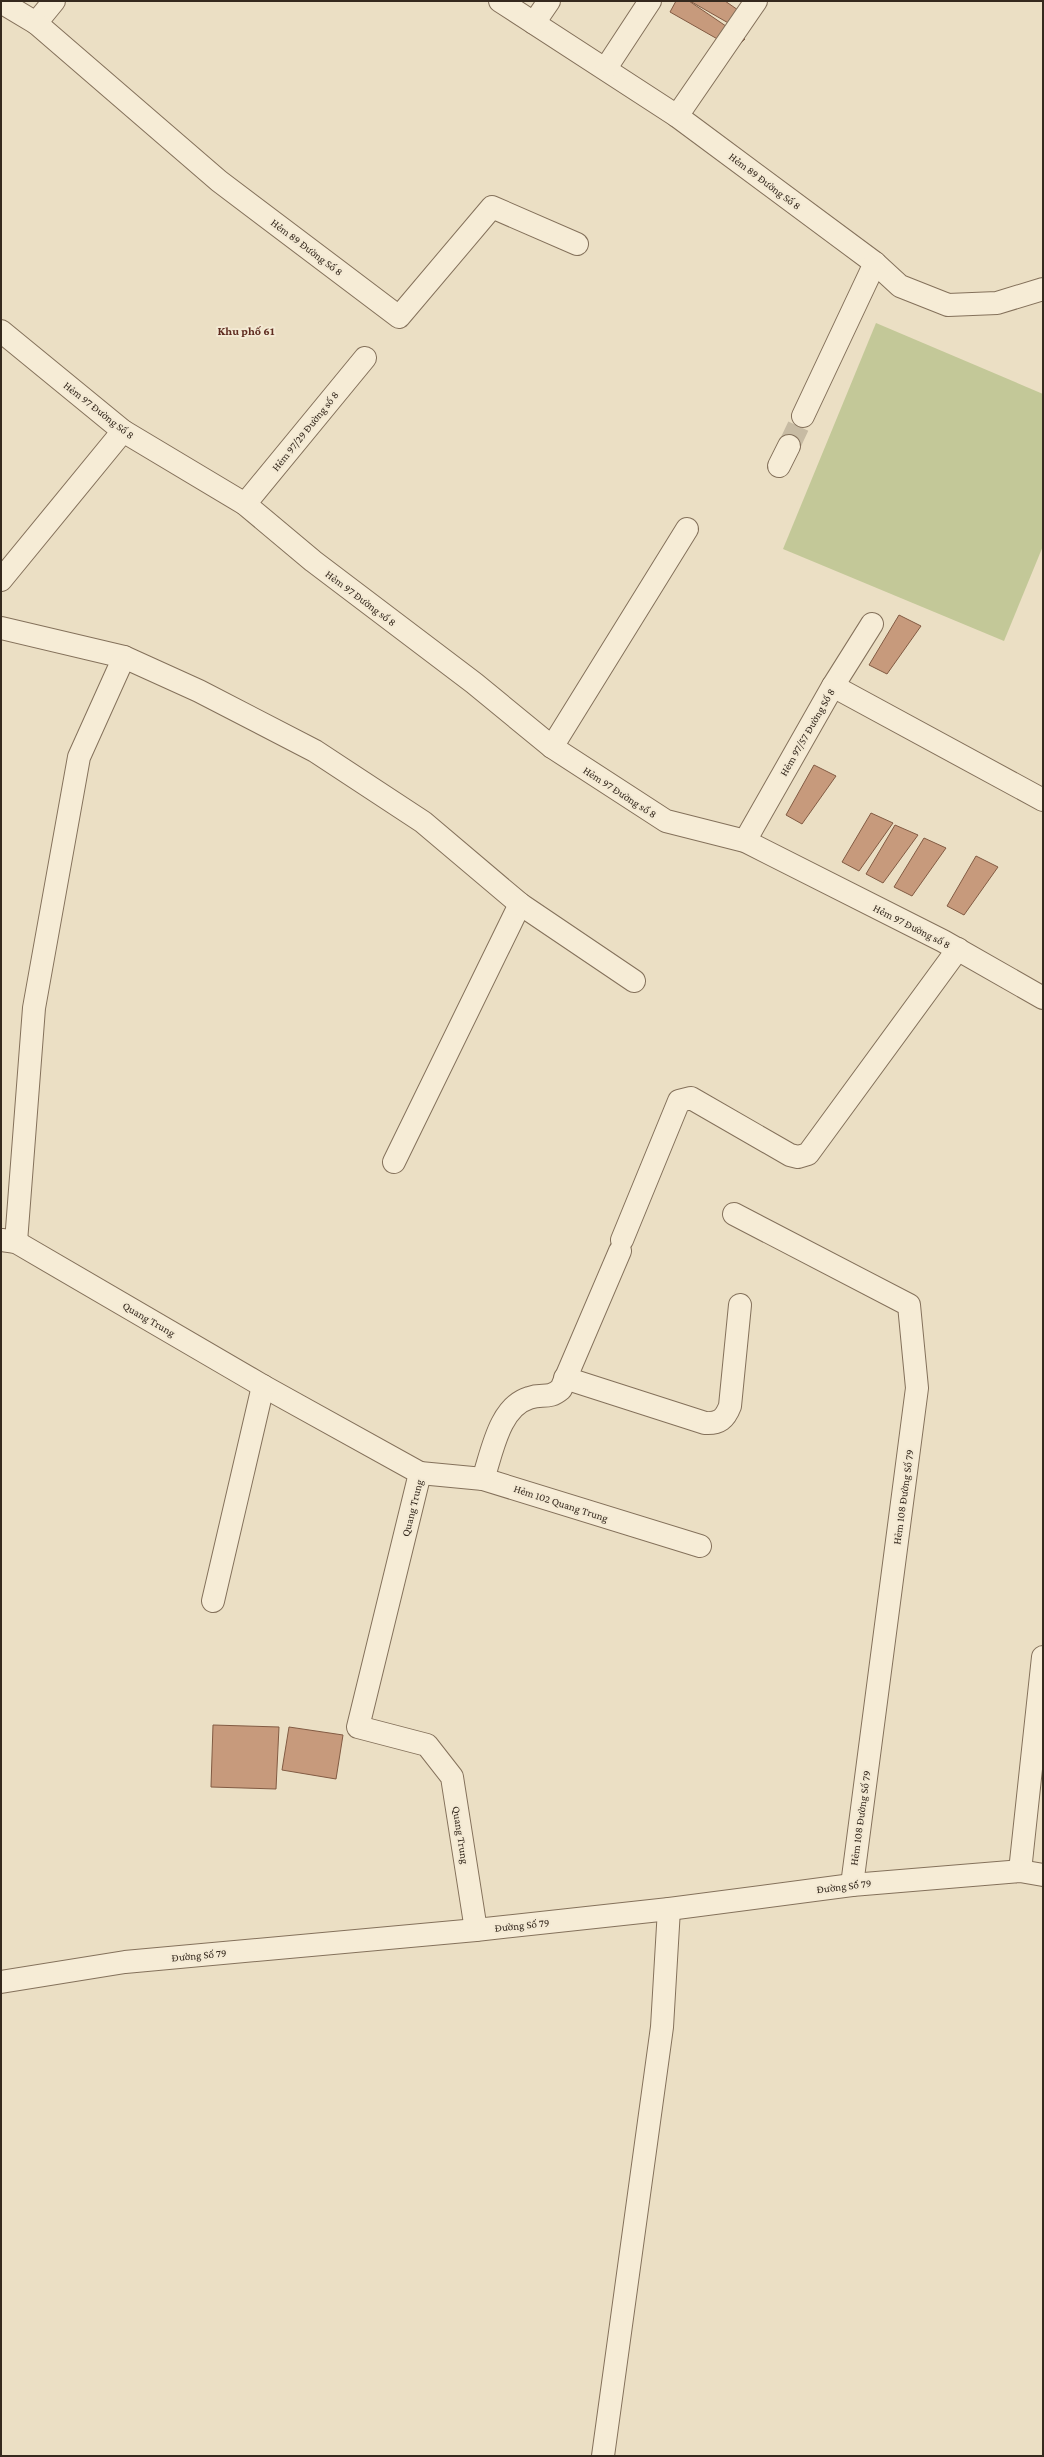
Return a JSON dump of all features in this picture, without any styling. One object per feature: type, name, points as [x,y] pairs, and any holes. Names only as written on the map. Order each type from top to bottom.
[{"type":"street","points":[[36,22],[54,1]]},
{"type":"street","name":"Hẻm 89 Đường Số 8","points":[[500,1],[606,68],[677,116],[875,263],[900,286],[948,305],[997,303],[1043,289]]},
{"type":"street","points":[[534,23],[549,1]]},
{"type":"street","points":[[606,68],[650,1]]},
{"type":"street","points":[[677,116],[756,1]]},
{"type":"street","name":"Hẻm 89 Đường Số 8","points":[[1,2],[36,22],[219,181],[399,317],[492,207],[577,244]]},
{"type":"street","points":[[803,416],[875,263]]},
{"type":"street","name":"Hẻm 97 Đường Số 8","points":[[1,331],[123,431],[245,504]]},
{"type":"street","name":"Hẻm 97/29 Đường số 8","points":[[245,504],[365,358]]},
{"type":"street","points":[[1,580],[123,431]]},
{"type":"street","points":[[779,466],[789,446]]},
{"type":"street","name":"Hẻm 97 Đường số 8","points":[[245,504],[313,561],[474,682],[552,747],[666,821],[745,841],[958,950],[1043,998]]},
{"type":"street","points":[[552,747],[687,529]]},
{"type":"street","name":"Hẻm 97/57 Đường Số 8","points":[[745,841],[833,686],[872,624]]},
{"type":"street","points":[[1,628],[124,657],[199,691],[315,751],[423,822],[520,904],[634,981]]},
{"type":"street","points":[[9,1241],[34,1008],[79,757],[124,657]]},
{"type":"street","points":[[833,686],[1043,800]]},
{"type":"street","points":[[394,1162],[520,904]]},
{"type":"street","points":[[483,1479],[506,1416],[529,1398],[552,1396],[561,1389],[679,1101],[691,1098],[790,1155],[798,1157],[808,1154],[958,950]]},
{"type":"street","name":"Hẻm 108 Đường Số 79","points":[[734,1214],[909,1305],[917,1388],[852,1885]]},
{"type":"street","name":"Quang Trung","points":[[9,1241],[263,1386],[420,1473],[358,1727],[427,1745],[452,1777],[476,1930]]},
{"type":"street","points":[[565,1378],[705,1423],[716,1424],[726,1417],[730,1406],[740,1304]]},
{"type":"street","points":[[213,1601],[263,1386]]},
{"type":"street","name":"Hẻm 102 Quang Trung","points":[[420,1473],[483,1479],[700,1546]]},
{"type":"street","points":[[1020,1871],[1043,1657]]},
{"type":"street","name":"Đường Số 79","points":[[1,1982],[125,1962],[476,1930],[669,1909],[852,1885],[1020,1871],[1043,1875]]},
{"type":"street","points":[[603,2456],[662,2027],[669,1909]]},
{"type":"green space","points":[[876,323],[1043,394],[1043,546],[1004,641],[783,549]]},
{"type":"building","points":[[676,1],[689,1],[745,39],[735,49],[670,12]]},
{"type":"building","points":[[690,1],[725,1],[754,21],[744,32]]},
{"type":"building","points":[[899,615],[921,626],[887,674],[869,665]]},
{"type":"building","points":[[814,765],[836,776],[802,824],[786,815]]},
{"type":"building","points":[[871,813],[893,823],[859,871],[842,862]]},
{"type":"building","points":[[895,825],[918,835],[883,883],[866,874]]},
{"type":"building","points":[[924,838],[946,848],[912,896],[894,887]]},
{"type":"building","points":[[976,856],[998,867],[964,915],[947,906]]},
{"type":"building","points":[[213,1725],[279,1727],[276,1789],[211,1787]]},
{"type":"building","points":[[289,1727],[343,1735],[336,1779],[282,1770]]},
{"type":"tunnel","points":[[789,446],[803,416]]},
{"type":"district","name":"Khu phố 61","points":[[246,331]]}]
